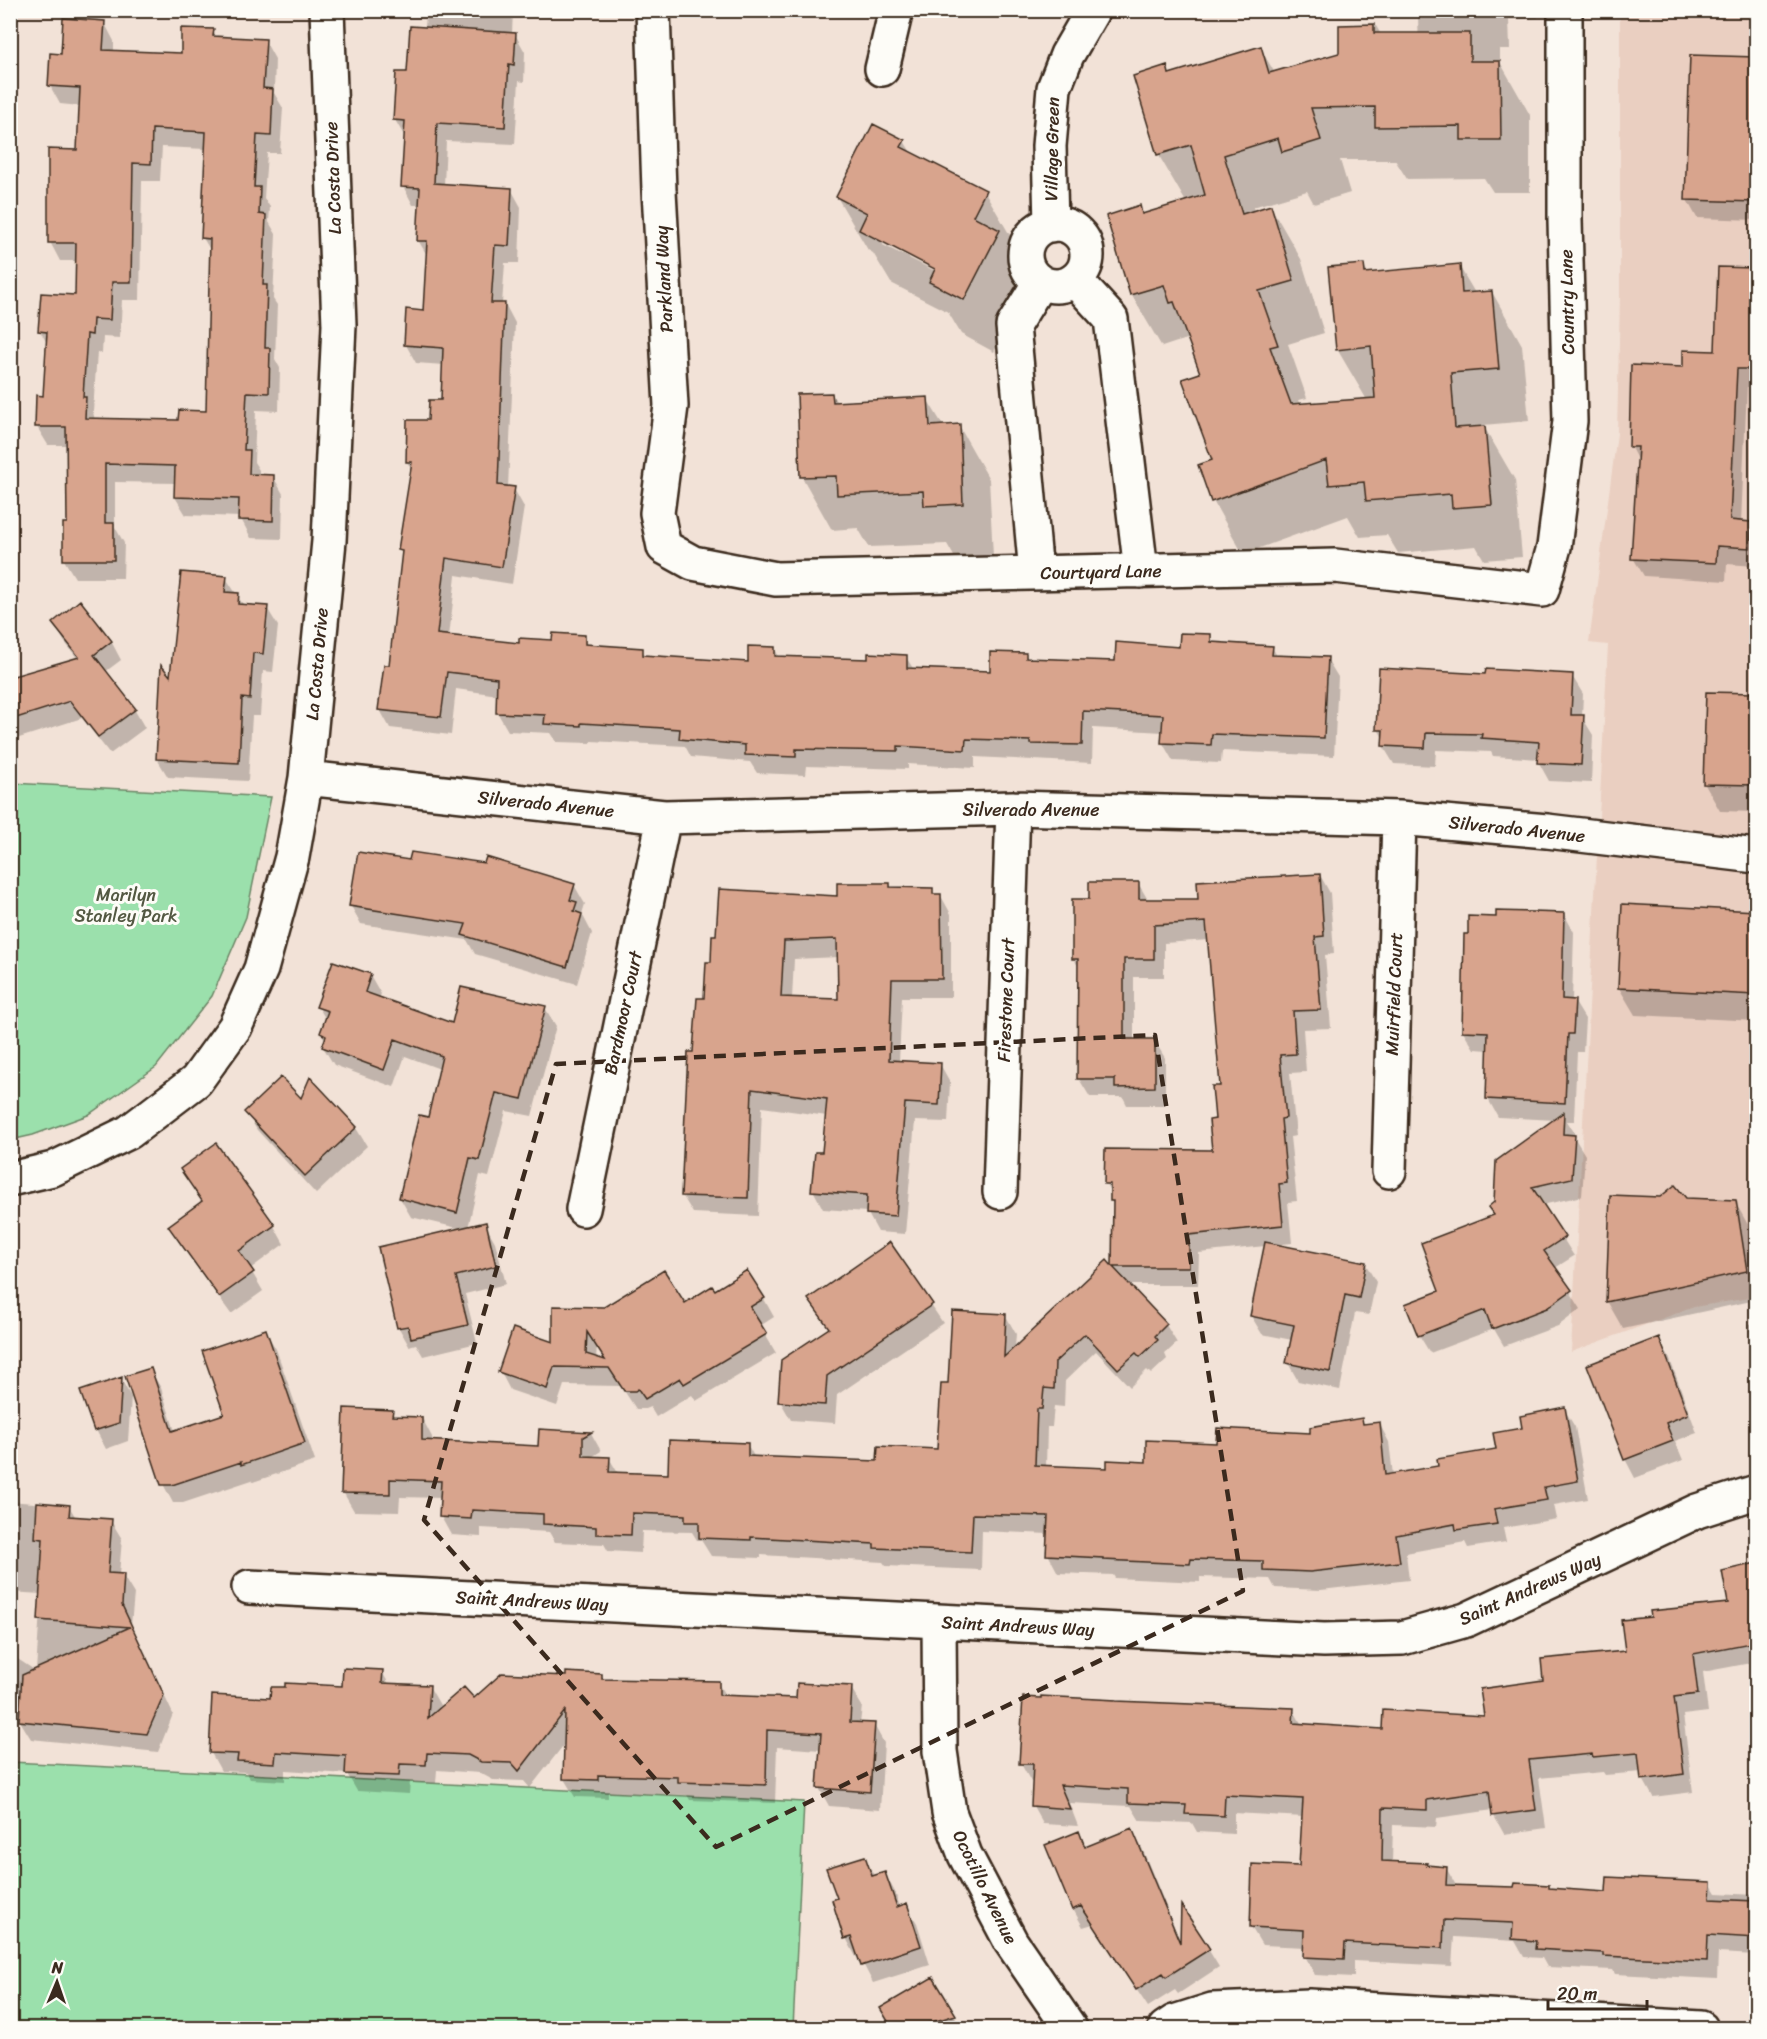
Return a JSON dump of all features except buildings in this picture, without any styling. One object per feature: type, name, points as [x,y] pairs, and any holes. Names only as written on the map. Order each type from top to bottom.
[{"type":"street","name":"La Costa Drive","points":[[10,1179],[53,1169],[129,1132],[196,1081],[235,1027],[261,969],[292,857],[306,778],[329,541],[339,325],[327,10]]},
{"type":"street","name":"Parkland Way","points":[[653,10],[659,191],[671,406],[657,513],[664,547]]},
{"type":"street","points":[[882,69],[896,10]]},
{"type":"street","name":"Village Green","points":[[1051,225],[1049,146],[1054,88],[1067,55],[1093,10]]},
{"type":"street","name":"Country Lane","points":[[1542,590],[1554,547],[1570,421],[1565,208],[1565,10]]},
{"type":"street","points":[[1051,225],[1064,225],[1074,230],[1082,238],[1087,261],[1083,271],[1075,280],[1065,285],[1050,286],[1040,282],[1030,273],[1025,252],[1028,242],[1037,230],[1051,225]]},
{"type":"street","points":[[1075,280],[1111,319],[1141,571]]},
{"type":"street","points":[[1036,573],[1013,326],[1040,282]]},
{"type":"street","name":"Courtyard Lane","points":[[664,547],[693,563],[776,579],[1335,566],[1542,590]]},
{"type":"street","name":"Silverado Avenue","points":[[306,778],[664,817],[1013,808],[1399,818],[1547,831],[1756,855]]},
{"type":"street","name":"Firestone Court","points":[[1000,1192],[1013,808]]},
{"type":"street","name":"Bardmoor Court","points":[[583,1209],[664,817]]},
{"type":"street","name":"Muirfield Court","points":[[1389,1171],[1399,818]]},
{"type":"street","name":"Saint Andrews Way","points":[[249,1587],[1324,1640],[1402,1638],[1466,1620],[1697,1511],[1756,1492]]},
{"type":"street","name":"Ocotillo Avenue","points":[[939,1622],[940,1751],[950,1812],[965,1855],[1011,1942],[1070,2028]]},
{"type":"street","points":[[1165,2028],[1174,2022],[1212,2010],[1309,2006],[1600,2025],[1701,2028]]},
{"type":"highlighted area","points":[[1155,1035],[1243,1591],[716,1847],[424,1520],[556,1064]]},
{"type":"shaded area","points":[[1620,11],[1756,11],[1756,1297],[1694,1307],[1571,1352],[1608,645],[1589,643],[1617,434],[1620,295]]},
{"type":"green space","name":"Marilyn Stanley Park","points":[[11,783],[271,797],[246,917],[212,996],[156,1067],[88,1115],[33,1135],[11,1140]]},
{"type":"green space","points":[[11,1762],[804,1802],[793,2028],[11,2028]]}]
